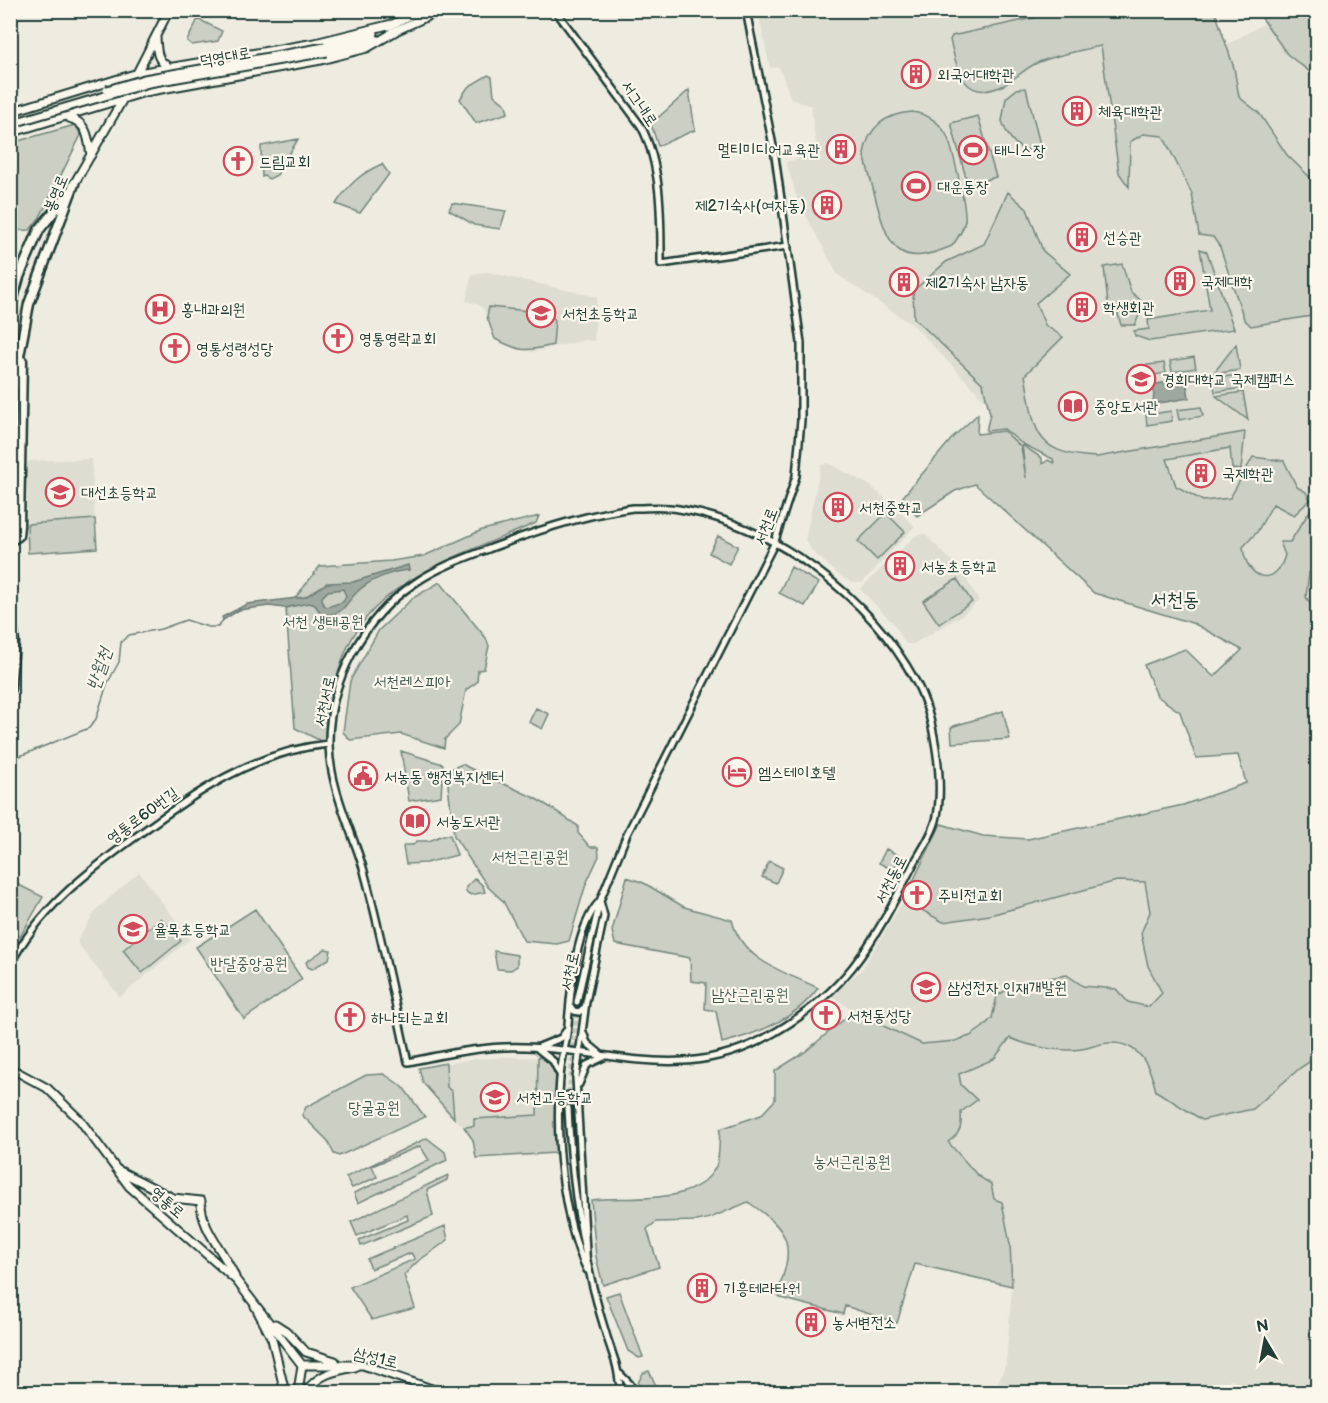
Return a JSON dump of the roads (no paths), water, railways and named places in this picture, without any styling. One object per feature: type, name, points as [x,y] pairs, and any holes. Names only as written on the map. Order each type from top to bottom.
[{"type":"highway","points":[[10,309],[19,277],[39,230],[73,188]]},
{"type":"highway","name":"봉영로","points":[[10,403],[29,304],[73,188]]},
{"type":"highway","points":[[10,373],[21,349]]},
{"type":"highway","points":[[10,541],[18,536],[19,526],[23,377],[21,349]]},
{"type":"highway","points":[[10,602],[14,643],[10,689]]},
{"type":"main road","name":"봉영로","points":[[73,188],[138,73],[169,10]]},
{"type":"main road","name":"덕영대로","points":[[10,124],[149,83],[369,42],[422,10]]},
{"type":"main road","name":"덕영대로","points":[[394,28],[441,10]]},
{"type":"main road","points":[[10,112],[138,73],[394,28]]},
{"type":"main road","points":[[10,134],[145,92],[310,62],[367,48],[394,28]]},
{"type":"main road","points":[[156,36],[158,57],[161,63],[170,68]]},
{"type":"main road","name":"덕영대로","points":[[10,119],[144,79],[326,50]]},
{"type":"main road","points":[[66,117],[76,120],[85,128],[91,155]]},
{"type":"main road","name":"영통로","points":[[10,1068],[47,1088],[80,1120],[129,1186],[237,1280],[302,1365]]},
{"type":"main road","points":[[116,1169],[173,1198],[201,1201],[200,1213],[204,1224],[219,1245],[237,1280]]},
{"type":"main road","points":[[248,1293],[272,1339],[285,1392]]},
{"type":"main road","points":[[272,1323],[286,1331],[306,1352],[340,1363]]},
{"type":"main road","name":"삼성1로","points":[[302,1365],[340,1363],[363,1365],[440,1392]]},
{"type":"main road","points":[[298,1392],[302,1365]]},
{"type":"main road","points":[[306,1392],[316,1379],[328,1373],[363,1365]]},
{"type":"street","name":"서그내로","points":[[555,10],[641,126],[650,142],[657,177],[661,264],[788,246]]},
{"type":"street","name":"서천로","points":[[577,1002],[600,901],[627,834],[774,544],[796,476],[801,420],[801,343],[773,145],[746,10]]},
{"type":"street","name":"서천서로","points":[[564,1051],[486,1047],[408,1062],[377,920],[336,789],[329,744],[338,685],[352,653],[369,627],[401,593],[423,579],[462,560],[552,526],[608,511],[633,508],[676,508],[712,516],[774,544]]},
{"type":"street","name":"서천동로","points":[[564,1051],[641,1062],[678,1063],[750,1045],[798,1018],[842,982],[861,959],[876,937],[937,818],[939,777],[934,745],[917,684],[879,629],[834,583],[774,544]]},
{"type":"street","name":"영통로60번길","points":[[10,964],[21,944],[49,909],[80,878],[187,798],[261,759],[305,746],[329,744]]},
{"type":"street","points":[[587,1270],[574,1244],[565,1189],[560,1077],[584,931],[589,913],[600,901]]},
{"type":"street","points":[[587,1270],[576,1078],[585,1007],[604,916],[600,901]]},
{"type":"street","points":[[570,1006],[574,1011],[579,1012],[585,1007]]},
{"type":"street","points":[[560,1077],[555,1064],[537,1048],[561,1038],[568,1027]]},
{"type":"street","points":[[578,1087],[583,1068],[604,1057],[587,1043],[582,1030]]},
{"type":"street","points":[[560,1099],[569,1095],[578,1101]]},
{"type":"street","points":[[568,1108],[574,1192],[587,1270],[599,1317],[620,1374],[622,1392]]},
{"type":"street","points":[[620,1374],[634,1392]]},
{"type":"waterway","name":"반월천","points":[[10,760],[89,728],[96,719],[107,684],[119,662],[121,642],[129,635],[161,629],[186,620],[208,627],[218,627],[223,620]]},
{"type":"tunnel","points":[[568,1108],[577,1002]]},
{"type":"place","name":"외국어대학관","points":[[916,74]]},
{"type":"place","name":"체육대학관","points":[[1077,111]]},
{"type":"place","name":"멀티미디어교육관","points":[[841,149]]},
{"type":"place","name":"태니스장","points":[[973,150]]},
{"type":"place","name":"드림교회","points":[[238,161]]},
{"type":"place","name":"대운동장","points":[[916,186]]},
{"type":"place","name":"제2기숙사(여자동)","points":[[827,205]]},
{"type":"place","name":"선승관","points":[[1082,237]]},
{"type":"place","name":"국제대학","points":[[1180,281]]},
{"type":"place","name":"제2기숙사 남자동","points":[[904,282]]},
{"type":"place","name":"학생회관","points":[[1082,307]]},
{"type":"place","name":"홍내과의원","points":[[160,309]]},
{"type":"place","name":"서천초등학교","points":[[541,313]]},
{"type":"place","name":"영통영락교회","points":[[338,338]]},
{"type":"place","name":"영통성령성당","points":[[175,348]]},
{"type":"place","name":"경희대학교 국제캠퍼스","points":[[1141,379]]},
{"type":"place","name":"중앙도서관","points":[[1073,406]]},
{"type":"place","name":"국제학관","points":[[1201,473]]},
{"type":"place","name":"대선초등학교","points":[[60,492]]},
{"type":"place","name":"서천중학교","points":[[838,507]]},
{"type":"place","name":"서농초등학교","points":[[900,566]]},
{"type":"place","name":"엠스테이호텔","points":[[737,772]]},
{"type":"place","name":"서농동 행정복지센터","points":[[363,776]]},
{"type":"place","name":"서농도서관","points":[[415,821]]},
{"type":"place","name":"주비전교회","points":[[917,895]]},
{"type":"place","name":"율목초등학교","points":[[133,929]]},
{"type":"place","name":"삼성전자 인재개발원","points":[[926,987]]},
{"type":"place","name":"서천동성당","points":[[826,1015]]},
{"type":"place","name":"하나되는교회","points":[[350,1017]]},
{"type":"place","name":"서천고등학교","points":[[495,1097]]},
{"type":"place","name":"기흥테라타워","points":[[702,1288]]},
{"type":"place","name":"농서변전소","points":[[811,1322]]},
{"type":"district","name":"서천동","points":[[1175,599]]},
{"type":"park label","name":"서천 생태공원","points":[[323,621]]},
{"type":"park label","name":"서천레스피아","points":[[412,681]]},
{"type":"park label","name":"서천근린공원","points":[[530,856]]},
{"type":"park label","name":"반달중앙공원","points":[[249,963]]},
{"type":"park label","name":"남산근린공원","points":[[750,994]]},
{"type":"park label","name":"당굴공원","points":[[374,1107]]},
{"type":"park label","name":"농서근린공원","points":[[852,1161]]}]
